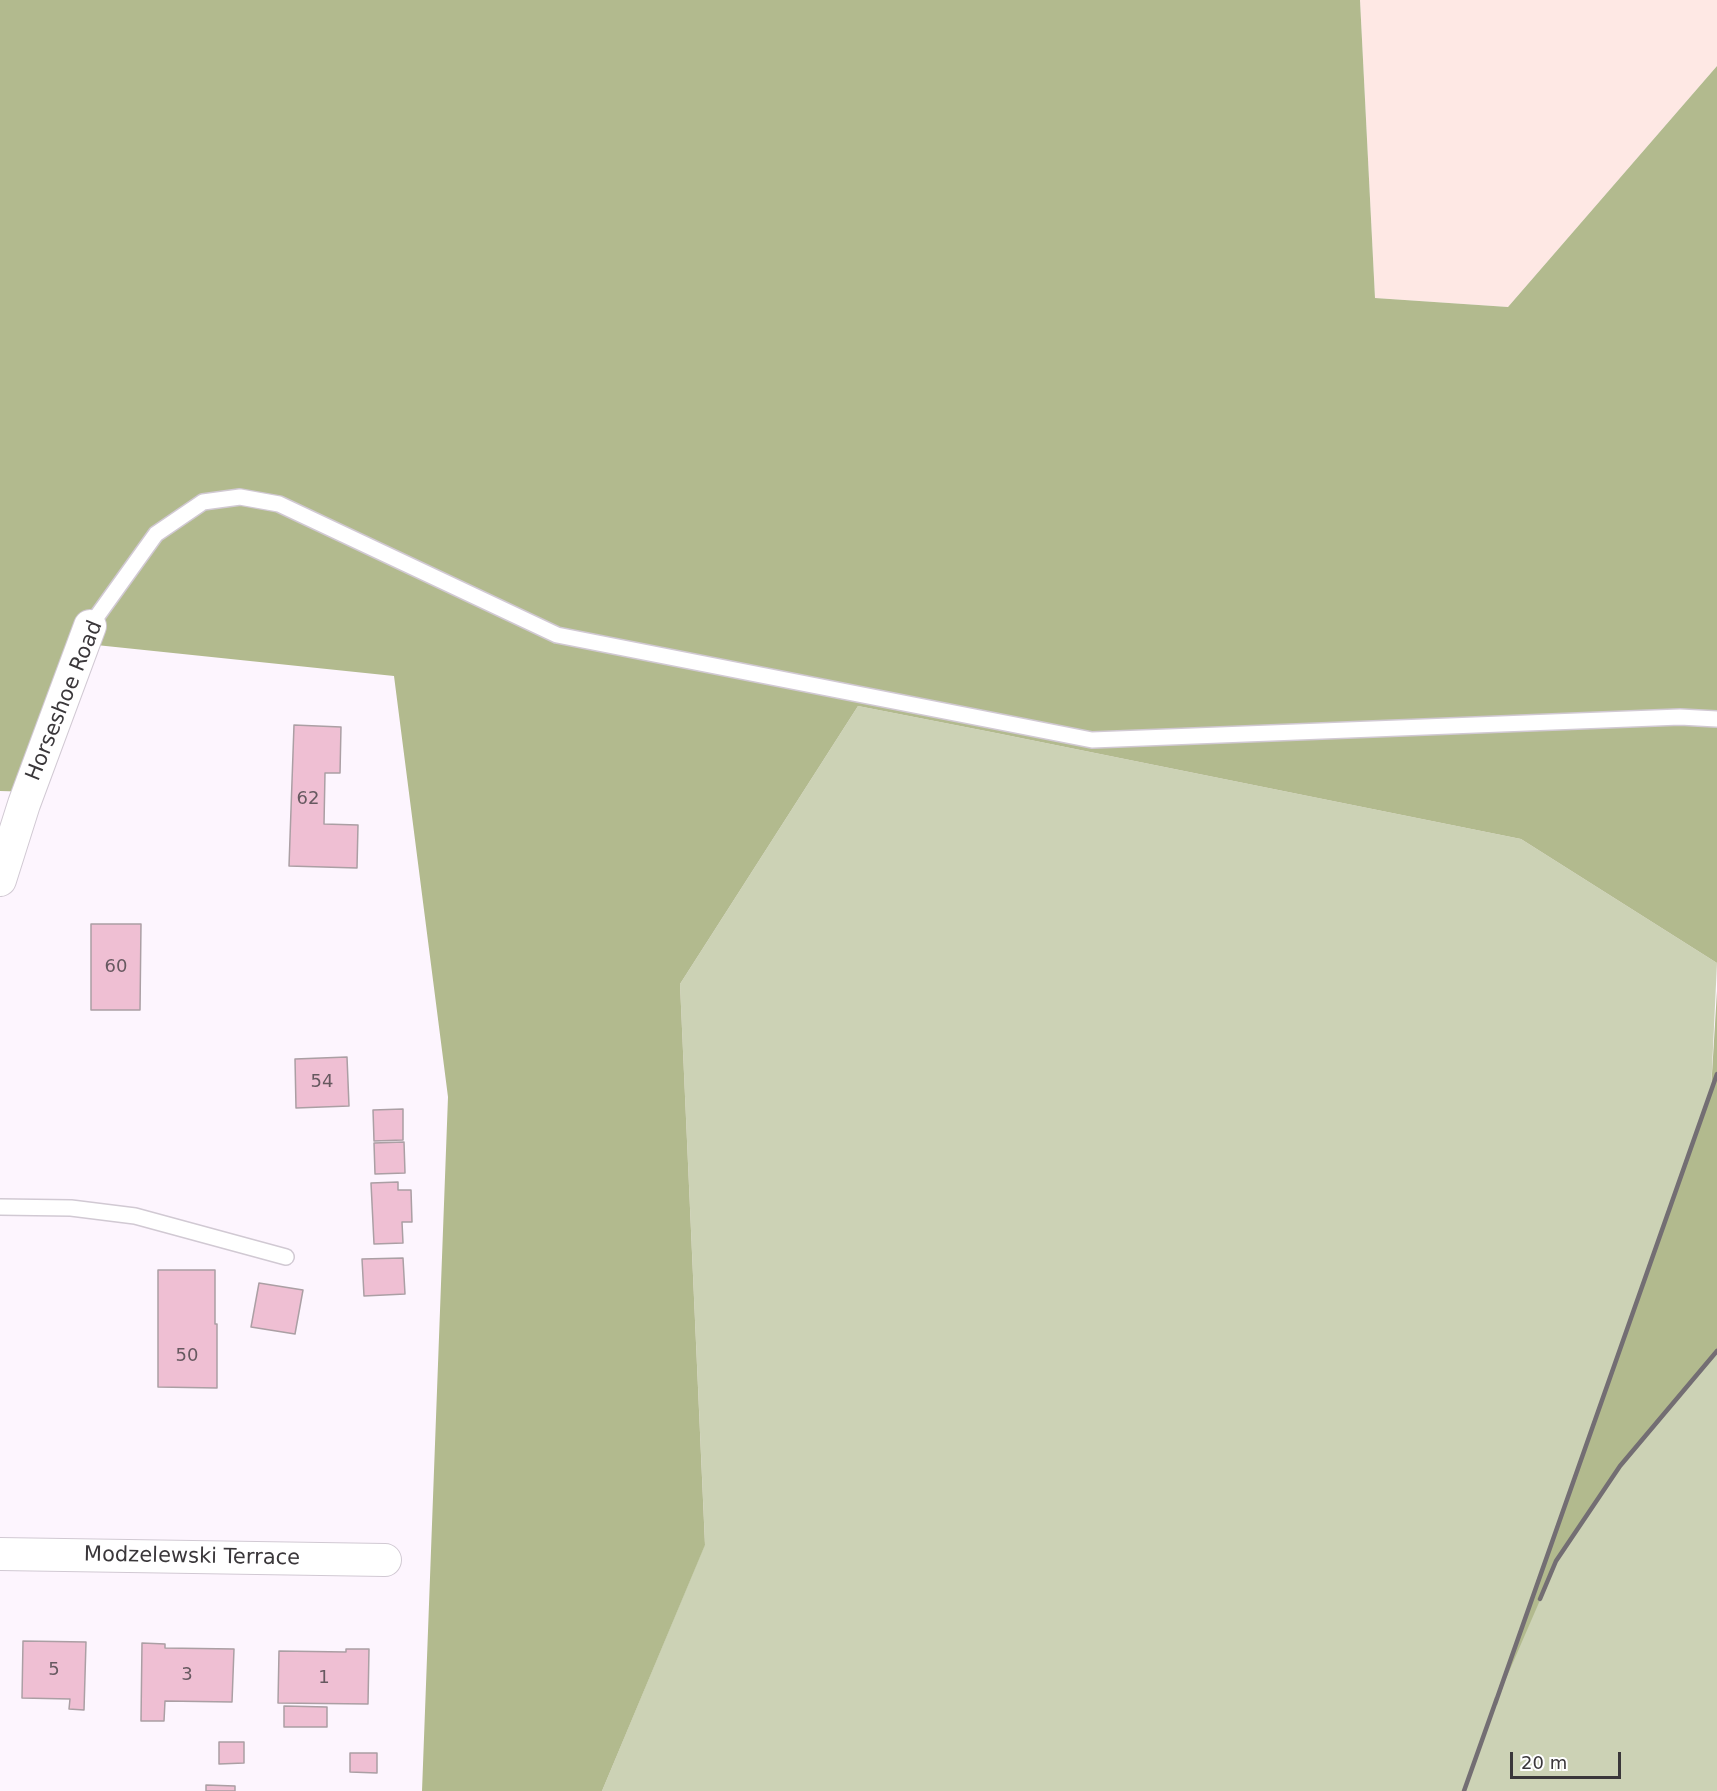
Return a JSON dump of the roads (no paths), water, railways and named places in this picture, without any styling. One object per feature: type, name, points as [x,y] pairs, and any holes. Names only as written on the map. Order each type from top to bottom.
[{"type":"street","name":"Horseshoe Road","points":[[0,880],[24,804],[90,626]]},
{"type":"street","name":"Modzelewski Terrace","points":[[0,1554],[385,1560]]},
{"type":"lane","name":"Horseshoe Road","points":[[90,626],[156,534],[203,502],[240,496],[279,504],[557,634],[1092,740],[1680,717],[1717,719]]},
{"type":"lane","points":[[0,1207],[71,1208],[135,1216],[286,1257]]},
{"type":"railway","points":[[1495,1704],[1717,1074]]},
{"type":"railway","points":[[1540,1599],[1556,1561],[1620,1466],[1717,1351]]},
{"type":"railway","points":[[1464,1791],[1497,1698]]}]
